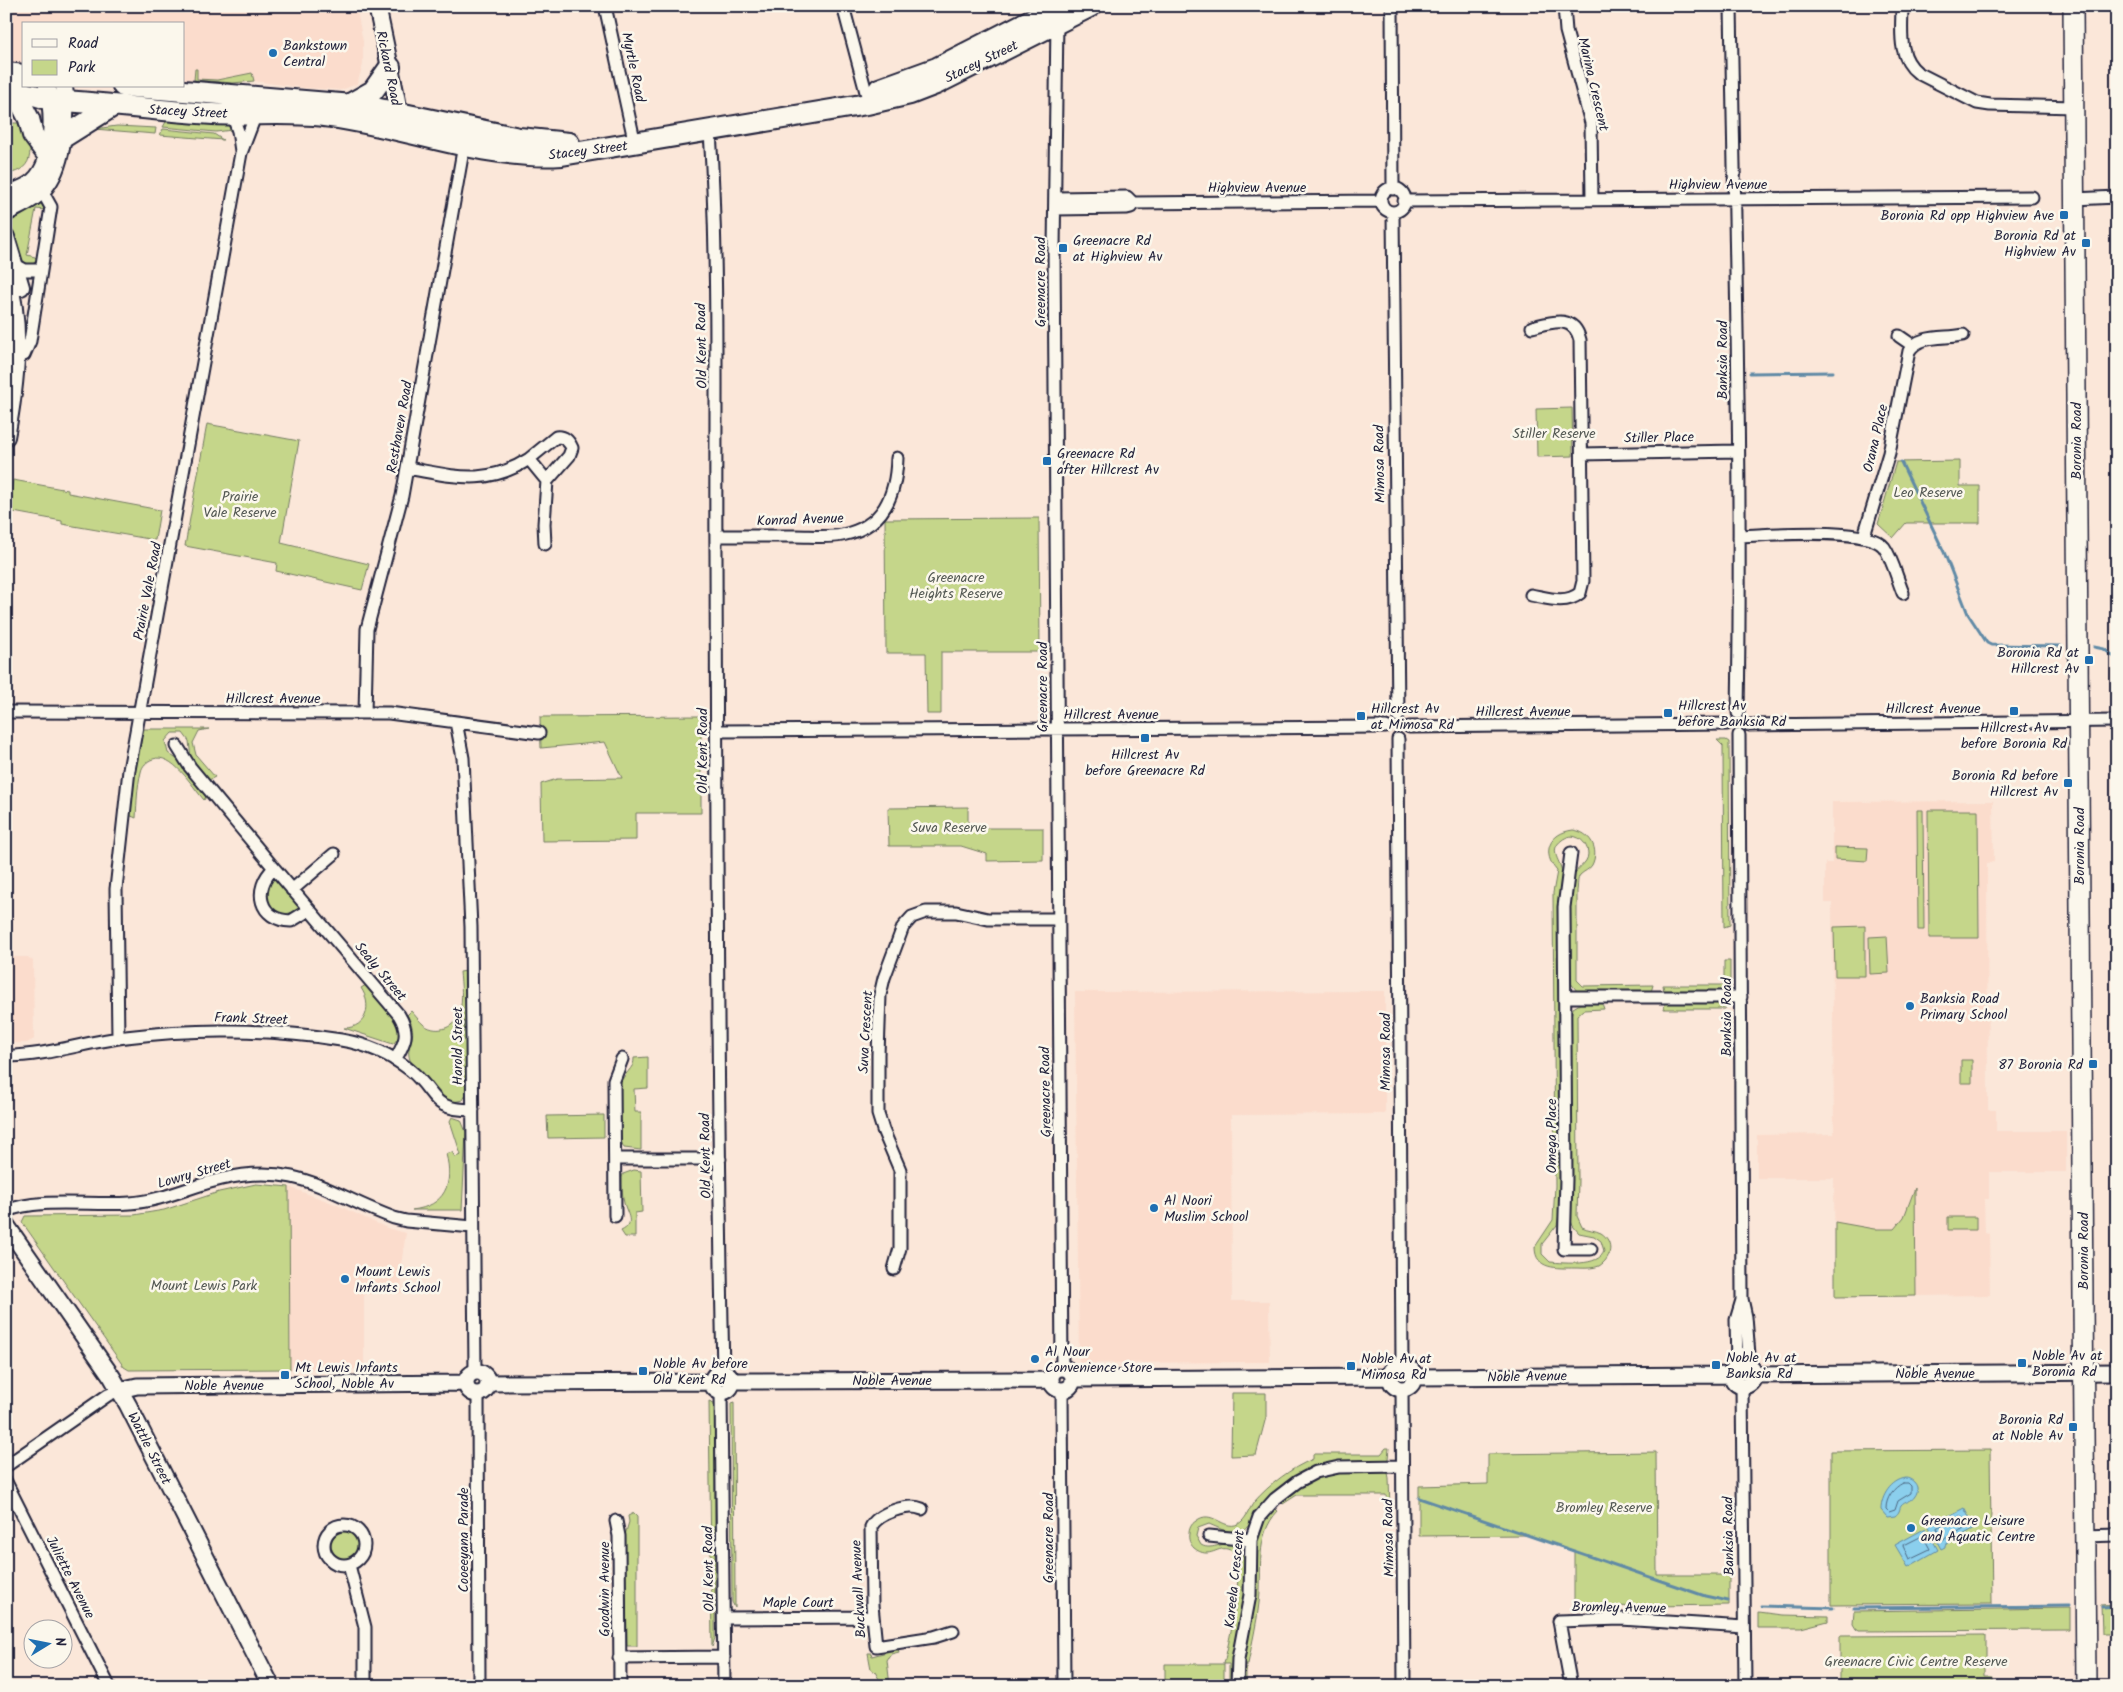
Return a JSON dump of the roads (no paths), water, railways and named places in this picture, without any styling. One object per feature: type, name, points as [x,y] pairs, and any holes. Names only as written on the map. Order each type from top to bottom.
[{"type":"highway","name":"Stacey Street","points":[[27,88],[113,106],[232,114],[299,113],[330,117],[399,121],[545,142],[582,142],[866,92],[937,68],[1057,11],[1091,6]]},
{"type":"highway","name":"Stacey Street","points":[[148,88],[350,104],[464,145],[514,154],[549,156],[710,131],[867,104],[910,94],[936,84],[1057,11]]},
{"type":"highway","points":[[350,104],[373,91],[390,67]]},
{"type":"highway","name":"Stacey Street","points":[[6,73],[15,86]]},
{"type":"highway","points":[[15,86],[29,119],[33,135],[47,154]]},
{"type":"highway","points":[[62,138],[113,106]]},
{"type":"main road","name":"Rickard Road","points":[[377,6],[399,121]]},
{"type":"main road","name":"Boronia Road","points":[[2073,6],[2086,1686]]},
{"type":"main road","points":[[6,213],[42,191],[48,184],[54,170],[62,138],[57,93]]},
{"type":"main road","points":[[10,190],[34,181],[42,171],[51,134],[57,93]]},
{"type":"main road","points":[[6,237],[11,268],[15,321],[13,399]]},
{"type":"main road","points":[[6,437],[13,399],[21,376],[24,355],[24,306],[11,268]]},
{"type":"main road","name":"Wattle Street","points":[[6,1225],[120,1390],[271,1686]]},
{"type":"street","name":"Myrtle Road","points":[[605,6],[633,134]]},
{"type":"street","points":[[843,6],[866,92]]},
{"type":"street","points":[[1392,6],[1393,189]]},
{"type":"street","name":"Marina Crescent","points":[[1564,6],[1566,31],[1591,122],[1592,200]]},
{"type":"street","name":"Banksia Road","points":[[1731,6],[1740,635],[1738,713]]},
{"type":"street","points":[[1902,6],[1904,56],[1911,68],[1918,73],[1977,102],[2002,106],[2074,107]]},
{"type":"street","name":"Greenacre Road","points":[[1057,11],[1055,204],[1062,1368]]},
{"type":"street","name":"Prairie Vale Road","points":[[232,114],[238,131],[241,153]]},
{"type":"street","name":"Prairie Vale Road","points":[[118,1038],[116,889],[129,770],[241,153],[256,114]]},
{"type":"street","name":"Old Kent Road","points":[[710,131],[715,236],[717,442],[717,731],[724,1686]]},
{"type":"street","name":"Resthaven Road","points":[[366,712],[367,629],[400,506],[464,145]]},
{"type":"street","points":[[1393,189],[1402,194],[1404,201],[1401,209],[1392,212],[1384,209],[1381,201],[1384,192],[1393,189]]},
{"type":"street","points":[[24,355],[30,341],[51,207],[42,191]]},
{"type":"street","name":"Highview Avenue","points":[[1404,201],[2032,197]]},
{"type":"street","points":[[2074,199],[2117,198]]},
{"type":"street","name":"Highview Avenue","points":[[1055,204],[1127,208],[1131,207],[1133,203],[1381,201]]},
{"type":"street","name":"Mimosa Road","points":[[1392,212],[1398,716]]},
{"type":"street","points":[[11,268],[40,270]]},
{"type":"street","points":[[1531,594],[1559,600],[1583,595],[1580,327],[1560,322],[1532,327]]},
{"type":"street","points":[[1898,336],[1912,345],[1924,340],[1962,336]]},
{"type":"street","name":"Orana Place","points":[[1864,536],[1889,453],[1906,363],[1912,345]]},
{"type":"street","points":[[407,468],[454,476],[480,478],[498,474],[518,466],[556,437],[567,440],[572,448],[571,452],[548,481],[544,524],[545,544]]},
{"type":"street","name":"Stiller Place","points":[[1582,454],[1737,451]]},
{"type":"street","name":"Konrad Avenue","points":[[716,536],[835,536],[859,529],[874,520],[889,502],[894,489],[897,458]]},
{"type":"street","points":[[528,459],[548,481]]},
{"type":"street","points":[[1739,536],[1847,534],[1875,539],[1883,546],[1903,593]]},
{"type":"street","name":"Hillcrest Avenue","points":[[6,712],[389,712],[539,733]]},
{"type":"street","points":[[1738,713],[1744,716],[1749,725],[1747,731],[1739,735],[1732,734],[1726,724],[1731,715],[1738,713]]},
{"type":"street","points":[[1398,716],[1407,721],[1409,727],[1405,736],[1398,739],[1388,734],[1386,727],[1391,718],[1398,716]]},
{"type":"street","name":"Harold Street","points":[[456,722],[463,758],[469,870],[473,1110],[470,1377]]},
{"type":"street","name":"Hillcrest Avenue","points":[[1749,725],[2117,722]]},
{"type":"street","name":"Hillcrest Avenue","points":[[1409,727],[1726,724]]},
{"type":"street","name":"Hillcrest Avenue","points":[[717,731],[1386,727]]},
{"type":"street","name":"Banksia Road","points":[[1739,735],[1742,1299],[1736,1320],[1743,1370]]},
{"type":"street","name":"Mimosa Road","points":[[1398,739],[1402,1365]]},
{"type":"street","name":"Sealy Street","points":[[177,746],[190,767],[404,1023],[406,1030],[405,1038],[395,1060]]},
{"type":"street","name":"Omega Place","points":[[1572,853],[1564,901],[1566,997],[1564,1248],[1591,1249]]},
{"type":"street","points":[[292,890],[334,854]]},
{"type":"street","points":[[274,868],[268,873],[261,887],[261,899],[267,911],[278,918],[291,921],[309,910]]},
{"type":"street","name":"Suva Crescent","points":[[894,1269],[900,1248],[900,1170],[878,1114],[878,1055],[880,995],[884,978],[903,927],[912,917],[926,912],[956,912],[988,919],[1058,919]]},
{"type":"street","points":[[1566,997],[1741,997]]},
{"type":"street","name":"Frank Street","points":[[6,1056],[33,1055],[118,1038],[214,1032],[291,1034],[356,1043],[380,1052],[395,1060],[416,1076],[443,1106],[452,1109],[473,1110]]},
{"type":"street","points":[[616,1216],[614,1080],[622,1059]]},
{"type":"street","points":[[615,1159],[720,1158]]},
{"type":"street","name":"Lowry Street","points":[[6,1211],[26,1205],[147,1202],[221,1179],[245,1174],[269,1173],[312,1182],[394,1218],[406,1221],[473,1227]]},
{"type":"street","points":[[1402,1365],[1409,1368],[1413,1377],[1409,1387],[1402,1389],[1395,1387],[1390,1377],[1395,1367],[1402,1365]]},
{"type":"street","points":[[1062,1368],[1072,1372],[1071,1386],[1057,1385],[1055,1370],[1062,1368]]},
{"type":"street","points":[[1742,1386],[1736,1384],[1743,1370]]},
{"type":"street","name":"Noble Avenue","points":[[1413,1377],[1743,1370],[2117,1372]]},
{"type":"street","points":[[484,1374],[488,1383],[486,1390],[478,1394],[468,1390],[470,1377],[484,1374]]},
{"type":"street","name":"Noble Avenue","points":[[6,1466],[108,1395],[133,1386],[470,1377]]},
{"type":"street","points":[[1073,1379],[1390,1377]]},
{"type":"street","name":"Noble Avenue","points":[[488,1383],[722,1382],[1057,1385]]},
{"type":"street","name":"Greenacre Road","points":[[1057,1385],[1064,1686]]},
{"type":"street","name":"Banksia Road","points":[[1742,1386],[1745,1686]]},
{"type":"street","name":"Mimosa Road","points":[[1402,1389],[1404,1686]]},
{"type":"street","name":"Cooeeyana Parade","points":[[478,1394],[479,1686]]},
{"type":"street","name":"Kareela Crescent","points":[[1237,1686],[1238,1659],[1250,1595],[1251,1540],[1256,1522],[1270,1504],[1308,1475],[1339,1467],[1402,1466]]},
{"type":"street","name":"Juliette Avenue","points":[[6,1482],[110,1686]]},
{"type":"street","name":"Buckwall Avenue","points":[[922,1509],[914,1507],[905,1508],[880,1517],[873,1524],[870,1536],[876,1646],[934,1637],[953,1631]]},
{"type":"street","name":"Goodwin Avenue","points":[[616,1521],[619,1536],[620,1686]]},
{"type":"street","points":[[2084,1536],[2117,1535]]},
{"type":"street","points":[[1209,1536],[1251,1540]]},
{"type":"street","points":[[349,1564],[365,1628],[366,1686]]},
{"type":"street","name":"Maple Court","points":[[724,1618],[873,1617]]},
{"type":"street","name":"Bromley Avenue","points":[[1571,1686],[1559,1621],[1621,1619],[1744,1627]]},
{"type":"street","points":[[620,1658],[724,1657]]},
{"type":"water","points":[[1906,1478],[1916,1484],[1917,1493],[1914,1498],[1901,1506],[1895,1516],[1887,1517],[1881,1510],[1885,1494],[1891,1485]]},
{"type":"water","points":[[1964,1508],[1975,1528],[1941,1549],[1928,1525]]},
{"type":"water","points":[[1926,1528],[1938,1550],[1908,1567],[1895,1545]]},
{"type":"waterway","points":[[1750,373],[1833,372]]},
{"type":"waterway","points":[[1901,462],[1944,552],[1968,614],[1987,643],[1991,645],[2061,646]]},
{"type":"waterway","points":[[2094,647],[2104,649],[2117,659]]},
{"type":"waterway","points":[[1419,1498],[1705,1596],[1728,1601]]},
{"type":"waterway","points":[[2102,1606],[2117,1605]]},
{"type":"waterway","points":[[1761,1606],[1833,1608]]},
{"type":"waterway","points":[[1854,1608],[2068,1606]]},
{"type":"place","name":"Bankstown Central","points":[[273,53]]},
{"type":"place","name":"Boronia Rd opp Highview Ave","points":[[2064,215]]},
{"type":"place","name":"Boronia Rd at Highview Av","points":[[2086,243]]},
{"type":"place","name":"Greenacre Rd at Highview Av","points":[[1063,248]]},
{"type":"place","name":"Greenacre Rd after Hillcrest Av","points":[[1047,461]]},
{"type":"place","name":"Boronia Rd at Hillcrest Av","points":[[2089,660]]},
{"type":"place","name":"Hillcrest Av before Boronia Rd","points":[[2014,711]]},
{"type":"place","name":"Hillcrest Av before Banksia Rd","points":[[1668,713]]},
{"type":"place","name":"Hillcrest Av at Mimosa Rd","points":[[1361,716]]},
{"type":"place","name":"Hillcrest Av before Greenacre Rd","points":[[1145,738]]},
{"type":"place","name":"Boronia Rd before Hillcrest Av","points":[[2068,783]]},
{"type":"place","name":"Banksia Road Primary School","points":[[1910,1006]]},
{"type":"place","name":"87 Boronia Rd","points":[[2093,1064]]},
{"type":"place","name":"Al Noori Muslim School","points":[[1154,1208]]},
{"type":"place","name":"Mount Lewis Infants School","points":[[345,1279]]},
{"type":"place","name":"Al Nour Convenience Store","points":[[1035,1359]]},
{"type":"place","name":"Noble Av at Boronia Rd","points":[[2022,1363]]},
{"type":"place","name":"Noble Av at Banksia Rd","points":[[1716,1365]]},
{"type":"place","name":"Noble Av at Mimosa Rd","points":[[1351,1366]]},
{"type":"place","name":"Noble Av before Old Kent Rd","points":[[643,1371]]},
{"type":"place","name":"Mt Lewis Infants School, Noble Av","points":[[285,1375]]},
{"type":"place","name":"Boronia Rd at Noble Av","points":[[2073,1427]]},
{"type":"place","name":"Greenacre Leisure and Aquatic Centre","points":[[1911,1528]]},
{"type":"park label","name":"Stiller Reserve","points":[[1554,433]]},
{"type":"park label","name":"Leo Reserve","points":[[1928,492]]},
{"type":"park label","name":"Prairie Vale Reserve","points":[[240,504]]},
{"type":"park label","name":"Greenacre Heights Reserve","points":[[956,586]]},
{"type":"park label","name":"Suva Reserve","points":[[949,827]]},
{"type":"park label","name":"Mount Lewis Park","points":[[204,1285]]},
{"type":"park label","name":"Bromley Reserve","points":[[1604,1507]]},
{"type":"park label","name":"Greenacre Civic Centre Reserve","points":[[1916,1661]]}]
